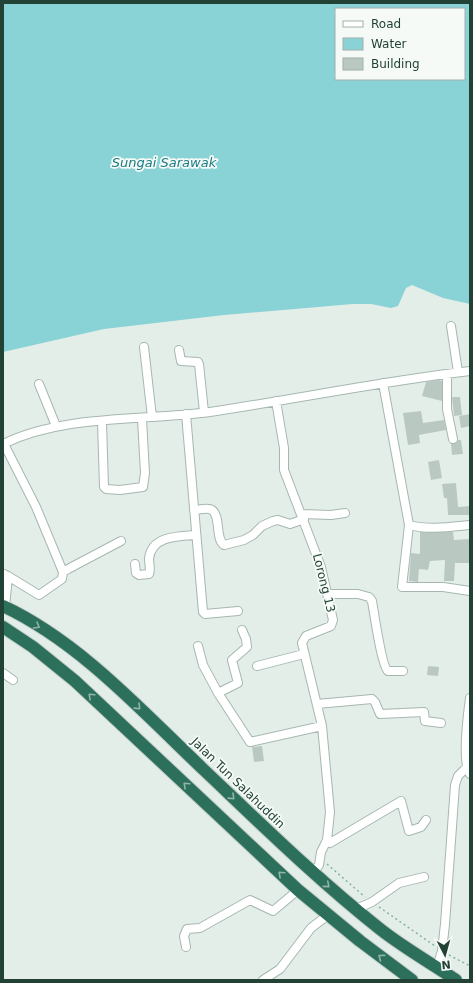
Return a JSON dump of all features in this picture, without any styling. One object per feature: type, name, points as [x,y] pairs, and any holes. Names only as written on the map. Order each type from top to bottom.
[{"type":"highway","name":"Jalan Tun Salahuddin","points":[[4,607],[44,630],[86,660],[124,694],[312,872],[381,930],[456,980]]},
{"type":"highway","points":[[3,627],[33,647],[75,681],[298,890],[412,980]]},
{"type":"street","points":[[451,326],[458,372]]},
{"type":"street","points":[[144,347],[152,417]]},
{"type":"street","points":[[179,350],[181,361],[198,362],[199,364],[204,412]]},
{"type":"street","points":[[4,607],[6,575],[39,595],[62,578],[63,572],[36,507],[4,444],[56,426],[204,412],[383,383],[470,371]]},
{"type":"street","points":[[447,374],[447,409],[453,440]]},
{"type":"street","points":[[383,383],[409,525],[402,587],[443,587],[470,591]]},
{"type":"street","points":[[39,384],[56,426]]},
{"type":"street","name":"Lorong 13","points":[[276,401],[284,448],[284,470],[303,516],[321,568],[333,620],[331,626],[304,638],[302,643],[322,726],[330,812],[326,843],[318,868],[312,872]]},
{"type":"street","points":[[186,414],[195,534],[203,612],[238,611]]},
{"type":"street","points":[[102,422],[104,486],[106,489],[120,490],[143,486],[145,473],[142,419]]},
{"type":"street","points":[[194,510],[208,509],[215,513],[220,540],[224,545],[244,540],[253,535],[262,526],[273,521],[278,520],[290,524],[303,516],[345,513]]},
{"type":"street","points":[[409,525],[420,528],[470,525]]},
{"type":"street","points":[[135,564],[136,573],[139,575],[149,574],[149,559],[154,546],[169,537],[195,534]]},
{"type":"street","points":[[63,572],[95,553],[121,541]]},
{"type":"street","points":[[328,594],[358,594],[369,597],[372,601],[379,634],[383,666],[388,671],[403,671]]},
{"type":"street","points":[[218,693],[238,683],[232,660],[246,647],[246,639],[242,630]]},
{"type":"street","points":[[198,646],[203,665],[218,693],[250,742],[322,726]]},
{"type":"street","points":[[257,666],[304,654]]},
{"type":"street","points":[[3,673],[13,680]]},
{"type":"street","points":[[437,967],[442,951],[455,785],[458,776],[468,771],[465,757],[470,698]]},
{"type":"street","points":[[317,704],[372,699],[375,702],[380,714],[424,712],[425,721],[442,723]]},
{"type":"street","points":[[326,843],[330,843],[401,801],[409,831],[421,827],[426,820]]},
{"type":"street","points":[[356,909],[372,902],[399,883],[424,877]]},
{"type":"street","points":[[186,947],[184,936],[187,929],[200,928],[250,900],[273,911],[298,890]]},
{"type":"street","points":[[262,980],[280,969],[312,928],[328,915]]},
{"type":"path","points":[[320,858],[336,874],[372,902],[442,951],[470,966]]},
{"type":"water","name":"Sungai Sarawak","points":[[3,3],[470,3],[470,304],[443,298],[412,285],[406,288],[398,306],[391,308],[371,304],[353,304],[224,315],[104,329],[3,352]]},
{"type":"building","points":[[442,381],[442,401],[422,396],[426,382]]},
{"type":"building","points":[[452,397],[460,397],[462,415],[454,416]]},
{"type":"building","points":[[421,411],[423,423],[444,420],[446,430],[419,435],[420,443],[408,445],[403,413]]},
{"type":"building","points":[[470,414],[470,426],[461,428],[459,416]]},
{"type":"building","points":[[458,440],[461,440],[463,454],[452,455],[451,444],[456,443]]},
{"type":"building","points":[[439,460],[442,478],[431,480],[428,462]]},
{"type":"building","points":[[456,483],[458,507],[470,506],[470,515],[448,515],[447,498],[444,498],[442,484]]},
{"type":"building","points":[[420,532],[453,532],[454,540],[470,539],[470,563],[455,563],[454,581],[444,581],[445,560],[430,561],[428,570],[419,569],[418,582],[409,581],[411,553],[420,554]]},
{"type":"building","points":[[428,666],[439,667],[438,676],[427,675]]},
{"type":"building","points":[[262,746],[264,761],[254,762],[252,747]]}]
